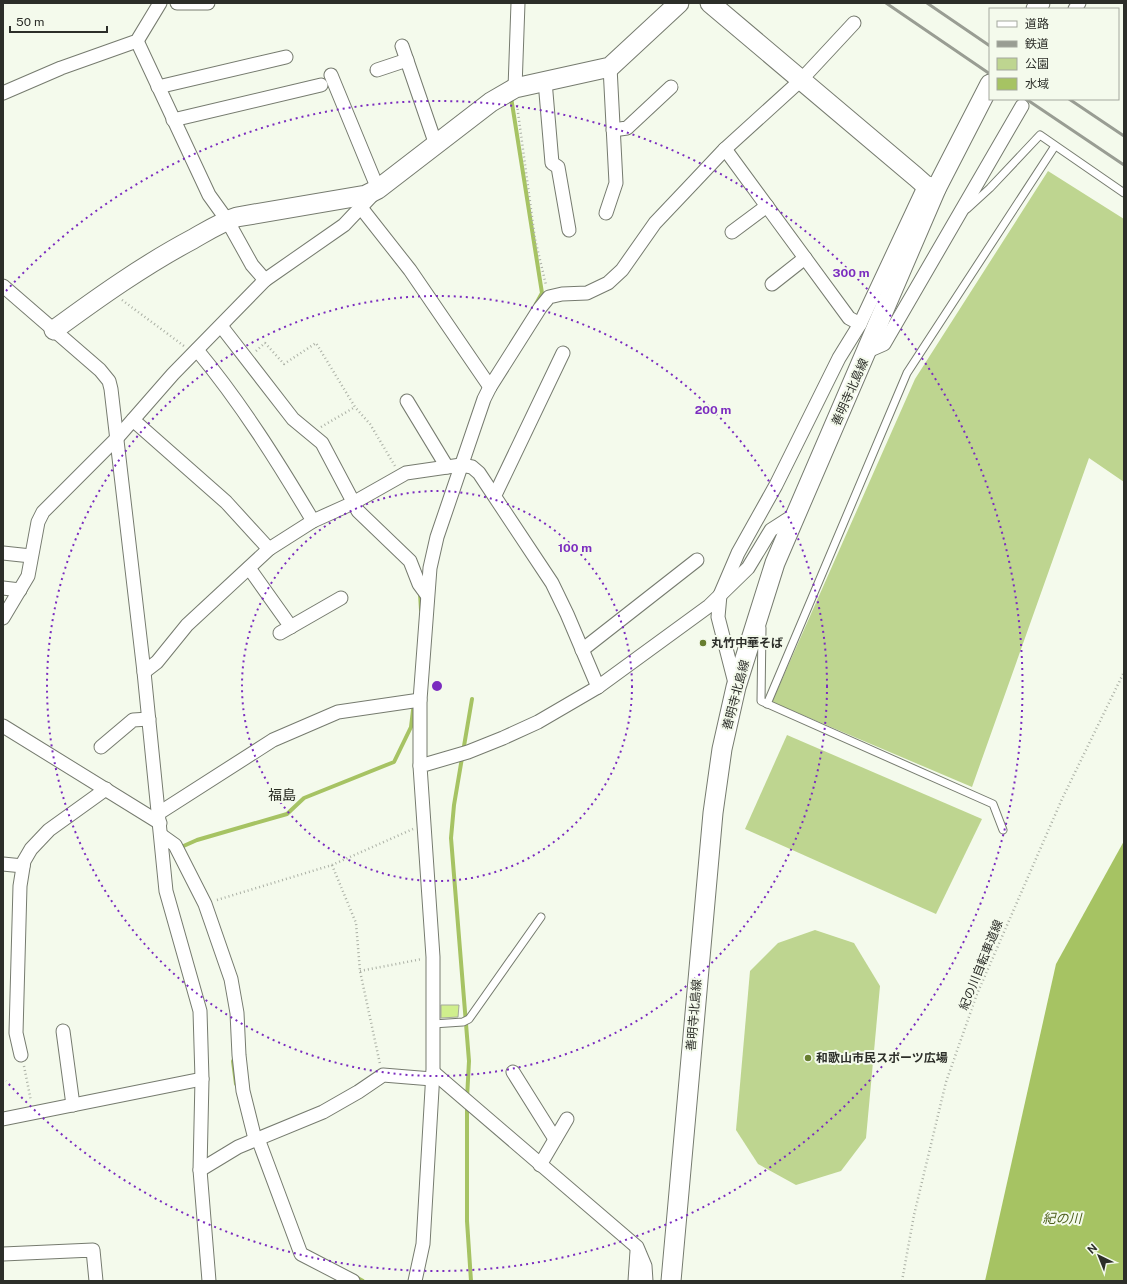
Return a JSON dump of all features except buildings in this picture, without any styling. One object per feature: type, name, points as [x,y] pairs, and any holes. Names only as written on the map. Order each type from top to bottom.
[{"type":"main road","points":[[54,330],[108,290],[174,248],[227,220],[237,217],[366,196],[378,189],[511,90],[610,67],[679,3]]},
{"type":"main road","points":[[710,3],[931,187]]},
{"type":"main road","name":"善明寺北島線","points":[[671,1281],[713,813],[722,749],[736,687],[775,562],[868,351],[931,187],[989,86]]},
{"type":"street","points":[[176,3],[208,3]]},
{"type":"street","points":[[511,90],[518,3]]},
{"type":"street","points":[[3,92],[61,68],[137,41],[156,6]]},
{"type":"street","points":[[415,1281],[423,1244],[432,1076],[433,1024],[433,957],[416,700],[423,590],[430,568],[454,466],[490,387],[540,308],[549,297],[562,294],[587,293],[608,283],[622,270],[655,223],[725,149],[801,80],[854,23]]},
{"type":"street","points":[[137,41],[209,194],[227,220],[252,265],[266,280]]},
{"type":"street","points":[[402,46],[436,145]]},
{"type":"street","points":[[158,87],[286,57]]},
{"type":"street","points":[[377,70],[407,60]]},
{"type":"street","points":[[606,213],[616,183],[610,67]]},
{"type":"street","points":[[3,618],[28,576],[30,556],[38,522],[43,512],[117,438],[195,352],[266,280],[326,240],[362,209],[378,189],[331,75]]},
{"type":"street","points":[[545,81],[552,163],[558,167],[569,230]]},
{"type":"street","points":[[173,120],[321,85]]},
{"type":"street","points":[[613,130],[627,128],[671,87]]},
{"type":"street","points":[[868,351],[884,344],[1022,106]]},
{"type":"street","points":[[725,149],[849,318],[860,324]]},
{"type":"street","points":[[736,687],[718,617],[720,594],[738,553],[780,478],[839,358],[860,324],[931,187]]},
{"type":"street","points":[[732,232],[767,206]]},
{"type":"street","points":[[362,209],[410,270],[490,387]]},
{"type":"street","points":[[772,284],[805,258]]},
{"type":"street","points":[[3,286],[100,370],[109,382],[117,438],[144,672],[166,892],[200,1011],[202,1079],[200,1170],[209,1281]]},
{"type":"street","points":[[221,326],[293,419],[322,443],[358,512],[410,561],[423,590]]},
{"type":"street","points":[[195,352],[219,377],[280,465],[312,521]]},
{"type":"street","points":[[495,496],[564,353]]},
{"type":"street","points":[[407,401],[454,466]]},
{"type":"street","points":[[133,420],[226,502],[269,549]]},
{"type":"street","points":[[144,672],[157,662],[187,625],[269,549],[312,521],[353,502],[406,473],[454,466],[472,467],[479,473],[552,583],[598,686]]},
{"type":"street","points":[[420,766],[463,754],[538,722],[598,686],[703,611],[748,568],[771,530],[796,514]]},
{"type":"street","points":[[3,552],[30,556]]},
{"type":"street","points":[[582,650],[697,560]]},
{"type":"street","points":[[248,568],[292,627]]},
{"type":"street","points":[[3,588],[20,590]]},
{"type":"street","points":[[280,633],[341,598]]},
{"type":"street","points":[[160,824],[273,740],[338,712],[416,700]]},
{"type":"street","points":[[101,747],[133,720],[149,719]]},
{"type":"street","points":[[3,726],[160,824],[176,848],[205,904],[230,979],[237,1013],[239,1055],[243,1091],[255,1140],[260,1144],[301,1254],[353,1281]]},
{"type":"street","points":[[21,1055],[16,1033],[20,886],[23,866],[30,849],[40,839],[106,790]]},
{"type":"street","points":[[3,864],[23,866]]},
{"type":"street","points":[[63,1031],[73,1105]]},
{"type":"street","points":[[513,1072],[555,1139]]},
{"type":"street","points":[[200,1170],[238,1147],[323,1112],[358,1092],[383,1074],[432,1076],[467,1102],[637,1246],[645,1266],[646,1281]]},
{"type":"street","points":[[3,1119],[202,1079]]},
{"type":"street","points":[[540,1165],[567,1119]]},
{"type":"street","points":[[635,1281],[637,1246]]},
{"type":"street","points":[[3,1254],[93,1250],[96,1281]]},
{"type":"lane","points":[[959,215],[990,188],[1040,135],[1124,194]]},
{"type":"lane","points":[[767,704],[907,373],[1055,146]]},
{"type":"lane","points":[[762,604],[761,701],[993,804],[1003,830]]},
{"type":"lane","points":[[433,1024],[466,1021],[541,917]]},
{"type":"path","points":[[511,90],[535,239],[549,297]]},
{"type":"path","points":[[108,290],[195,352]]},
{"type":"path","points":[[246,358],[265,343],[284,364],[316,343],[355,408],[370,424],[401,476]]},
{"type":"path","points":[[310,434],[355,408]]},
{"type":"path","name":"紀の川自転車道線","points":[[902,1281],[914,1215],[946,1082],[977,994],[1062,799],[1124,672]]},
{"type":"path","points":[[205,904],[332,865],[424,825]]},
{"type":"path","points":[[332,865],[356,923],[360,971],[383,1074]]},
{"type":"path","points":[[360,971],[433,957]]},
{"type":"path","points":[[21,1055],[34,1113]]},
{"type":"green space","points":[[1048,171],[1124,219],[1124,482],[1089,458],[972,787],[772,702],[915,379]]},
{"type":"green space","points":[[787,735],[982,819],[936,914],[745,829]]},
{"type":"green space","name":"和歌山市民スポーツ広場","points":[[815,930],[854,943],[880,986],[866,1138],[841,1171],[796,1185],[758,1164],[736,1130],[750,971],[778,943]]},
{"type":"water","name":"紀の川","points":[[1124,841],[1124,1281],[985,1281],[1056,964]]},
{"type":"waterway","points":[[511,97],[542,293],[536,304]]},
{"type":"waterway","points":[[420,593],[421,610]]},
{"type":"waterway","points":[[467,1098],[469,1061],[451,838],[454,805],[472,699]]},
{"type":"waterway","points":[[179,848],[197,840],[287,814],[304,798],[394,762],[411,727],[414,702]]},
{"type":"waterway","points":[[233,1061],[236,1084]]},
{"type":"waterway","points":[[467,1105],[467,1221],[471,1281]]},
{"type":"waterway","points":[[354,1276],[363,1281]]},
{"type":"railway","points":[[886,3],[989,73]]},
{"type":"railway","points":[[927,3],[989,45]]},
{"type":"railway","points":[[1027,100],[1124,165]]},
{"type":"railway","points":[[1070,100],[1124,136]]},
{"type":"place","name":"丸竹中華そば","points":[[703,643]]},
{"type":"place","name":"和歌山市民スポーツ広場","points":[[808,1058]]},
{"type":"district","name":"福島","points":[[282,795]]}]
